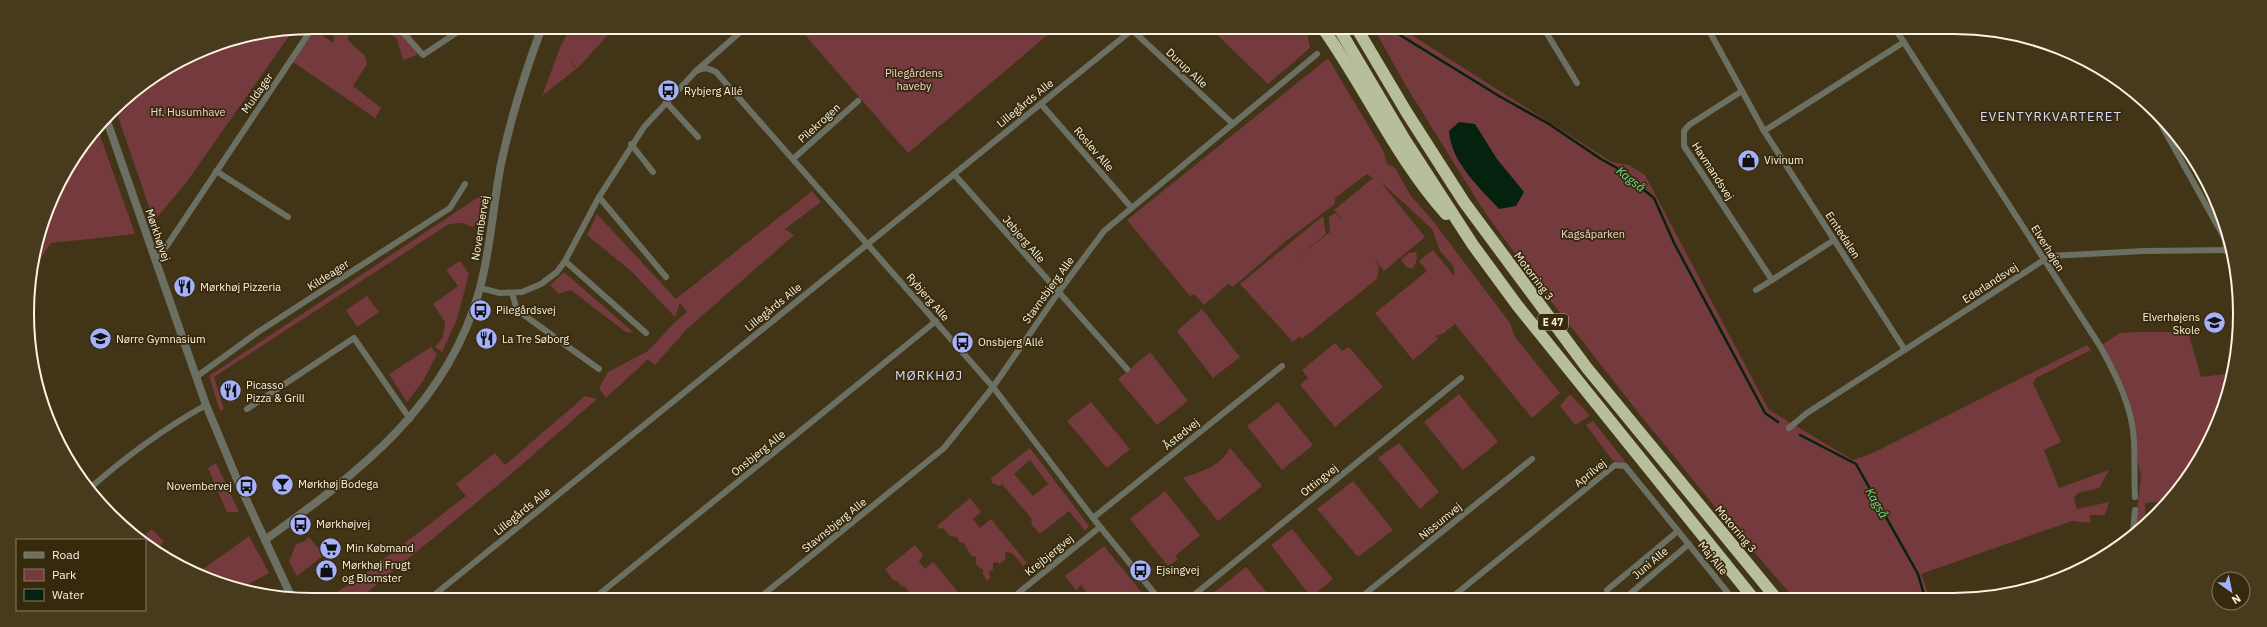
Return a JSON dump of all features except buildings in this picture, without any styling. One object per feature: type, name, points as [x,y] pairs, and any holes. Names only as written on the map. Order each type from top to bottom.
[{"type":"highway","points":[[1326,34],[1375,114],[1432,198],[1473,245]]},
{"type":"highway","name":"E 47","points":[[1342,34],[1405,140],[1473,245],[1573,377],[1749,593]]},
{"type":"highway","name":"Motorring 3","points":[[1360,34],[1407,113],[1464,202],[1587,368],[1772,593]]},
{"type":"highway","points":[[1766,585],[1774,593]]},
{"type":"street","name":"Muldager","points":[[156,262],[308,34]]},
{"type":"street","points":[[404,34],[423,55],[454,34]]},
{"type":"street","name":"Novembervej","points":[[265,540],[374,456],[410,419],[433,389],[453,356],[480,288],[501,165],[514,110],[540,34]]},
{"type":"street","points":[[480,288],[500,293],[512,293],[541,284],[557,272],[565,261],[599,197],[631,144],[666,102],[696,70],[738,34]]},
{"type":"street","name":"Lillegårds Alle","points":[[437,593],[1041,104],[1123,34]]},
{"type":"street","name":"Durup Alle","points":[[1136,34],[1232,124]]},
{"type":"street","points":[[1547,34],[1577,83]]},
{"type":"street","name":"Emtedalen","points":[[1711,34],[1764,131],[1905,350]]},
{"type":"street","name":"Elverhøjen","points":[[1899,34],[2108,361],[2124,397],[2134,440],[2135,497]]},
{"type":"street","points":[[1764,131],[1904,42]]},
{"type":"street","name":"Stavnsbjerg Alle","points":[[765,593],[944,448],[992,387],[1058,293],[1104,231],[1131,207],[1317,54]]},
{"type":"street","name":"Rybjerg Alle","points":[[696,70],[710,68],[716,72],[936,321],[992,387],[1100,527],[1154,593]]},
{"type":"street","name":"Havmandsvej","points":[[1742,91],[1689,125],[1684,131],[1684,146],[1772,280]]},
{"type":"street","name":"Pilekrogen","points":[[793,159],[858,101]]},
{"type":"street","points":[[666,102],[698,137]]},
{"type":"street","name":"Roslev Alle","points":[[1041,104],[1131,207]]},
{"type":"street","name":"Mørkhøjvej","points":[[108,124],[206,405],[289,592]]},
{"type":"street","points":[[2164,129],[2219,226]]},
{"type":"street","points":[[631,144],[653,172]]},
{"type":"street","points":[[216,171],[288,217]]},
{"type":"street","name":"Jebjerg Alle","points":[[954,174],[1127,369]]},
{"type":"street","name":"Kildeager","points":[[196,377],[258,332],[450,208],[465,184]]},
{"type":"street","points":[[599,197],[666,277]]},
{"type":"street","points":[[1756,290],[1834,240]]},
{"type":"street","name":"Ederlandsvej","points":[[1789,428],[1807,413],[2050,256],[2080,253],[2226,251]]},
{"type":"street","points":[[565,261],[646,333]]},
{"type":"street","points":[[512,293],[517,310],[599,369]]},
{"type":"street","name":"Onsbjerg Alle","points":[[601,593],[936,321]]},
{"type":"street","points":[[247,409],[354,338],[410,419]]},
{"type":"street","name":"Åstedvej","points":[[1093,518],[1282,366]]},
{"type":"street","name":"Ottingvej","points":[[1196,593],[1461,378]]},
{"type":"street","points":[[93,486],[130,454],[163,430],[206,405]]},
{"type":"street","name":"Nissumvej","points":[[1366,593],[1532,459]]},
{"type":"street","name":"Aprilvej","points":[[1457,593],[1615,465],[1625,466],[1678,531]]},
{"type":"street","points":[[2133,528],[2135,510]]},
{"type":"street","name":"Krejbjergvej","points":[[1019,593],[1100,527]]},
{"type":"street","points":[[1606,590],[1678,531]]},
{"type":"street","name":"Maj Alle","points":[[1678,531],[1728,593]]},
{"type":"street","name":"Juni Alle","points":[[1631,593],[1689,544]]},
{"type":"green space","points":[[312,34],[322,34],[333,43],[334,34],[350,34],[347,39],[365,56],[367,64],[353,86],[381,108],[375,118],[293,62]]},
{"type":"green space","points":[[390,34],[411,34],[417,55],[403,60],[397,39]]},
{"type":"green space","points":[[567,34],[609,34],[577,69],[567,55],[576,69],[542,96],[561,45]]},
{"type":"green space","name":"Pilegårdens haveby","points":[[804,34],[1049,34],[908,153]]},
{"type":"green space","points":[[1216,34],[1307,34],[1310,48],[1268,84]]},
{"type":"green space","name":"Kagsåparken","points":[[1377,34],[1410,34],[1612,162],[1629,165],[1645,175],[1769,410],[1853,460],[1873,453],[2087,345],[2091,350],[2036,378],[2033,383],[2061,442],[2044,450],[2059,488],[2109,470],[2099,488],[2078,493],[2074,498],[2077,509],[2109,502],[2105,515],[2090,515],[2090,523],[2072,521],[1921,574],[1928,593],[1790,593],[1720,513],[1637,411],[1532,277],[1482,208],[1406,86]]},
{"type":"green space","name":"Hf. Husumhave","points":[[290,35],[186,183],[154,221],[117,115],[129,103],[158,81],[174,71],[207,55],[259,39]]},
{"type":"green space","points":[[1328,58],[1384,152],[1387,164],[1395,168],[1411,196],[1433,221],[1510,323],[1515,337],[1560,393],[1532,418],[1455,324],[1444,333],[1436,336],[1438,339],[1413,360],[1375,313],[1427,271],[1419,261],[1433,250],[1454,276],[1454,267],[1440,251],[1432,229],[1380,181],[1425,237],[1384,271],[1374,259],[1379,267],[1377,279],[1302,339],[1300,336],[1293,342],[1240,284],[1323,216],[1326,234],[1295,259],[1330,232],[1329,217],[1335,213],[1344,221],[1334,210],[1373,178],[1367,174],[1335,198],[1335,204],[1286,241],[1233,287],[1228,284],[1204,305],[1194,294],[1190,296],[1127,220]]},
{"type":"green space","points":[[99,134],[135,234],[51,243],[39,262],[49,224],[63,190],[81,158]]},
{"type":"green space","points":[[812,191],[821,202],[785,229],[794,235],[687,329],[655,365],[648,359],[606,398],[599,388],[608,372],[648,351],[674,323],[687,312],[680,303],[675,317],[631,271],[587,235],[597,214],[676,299]]},
{"type":"green space","points":[[483,194],[478,225],[472,227],[463,223],[449,224],[214,377],[224,409],[220,411],[209,376]]},
{"type":"green space","points":[[1416,252],[1417,258],[1413,268],[1407,268],[1401,260],[1409,253]]},
{"type":"green space","points":[[460,261],[469,274],[457,319],[442,352],[435,347],[443,337],[445,322],[433,304],[458,286],[446,270]]},
{"type":"green space","points":[[564,272],[633,332],[627,333],[571,290],[559,294],[550,285]]},
{"type":"green space","points":[[367,296],[379,312],[357,327],[346,310]]},
{"type":"green space","points":[[1202,309],[1240,357],[1213,378],[1177,331]]},
{"type":"green space","points":[[2188,332],[2201,377],[2226,374],[2212,420],[2196,453],[2186,469],[2160,502],[2145,503],[2145,517],[2135,527],[2141,477],[2127,408],[2100,346],[2120,333]]},
{"type":"green space","points":[[1335,343],[1342,351],[1349,347],[1383,387],[1335,427],[1300,385],[1308,378],[1302,370]]},
{"type":"green space","points":[[431,347],[437,354],[423,381],[407,402],[389,374]]},
{"type":"green space","points":[[1150,352],[1188,401],[1157,425],[1118,379]]},
{"type":"green space","points":[[1459,394],[1498,442],[1463,470],[1424,422]]},
{"type":"green space","points":[[1570,394],[1590,416],[1575,425],[1560,406]]},
{"type":"green space","points":[[585,396],[597,399],[510,475],[367,593],[336,593],[366,573],[466,496],[456,484],[495,453],[505,465]]},
{"type":"green space","points":[[1091,402],[1130,449],[1107,468],[1067,421]]},
{"type":"green space","points":[[1278,402],[1313,445],[1282,470],[1247,426]]},
{"type":"green space","points":[[1593,421],[1627,464],[1613,461],[1586,425]]},
{"type":"green space","points":[[1399,443],[1439,492],[1420,509],[1378,458]]},
{"type":"green space","points":[[1030,448],[1089,526],[1085,531],[1069,511],[1040,534],[1032,525],[1031,518],[1002,484],[1000,486],[992,483],[991,478]],"holes":[[[1030,460],[1048,484],[1033,496],[1014,474]]]},
{"type":"green space","points":[[1230,448],[1262,486],[1218,521],[1183,478],[1210,468],[1226,454]]},
{"type":"green space","points":[[216,463],[239,512],[227,512],[208,468]]},
{"type":"green space","points":[[1353,481],[1393,530],[1358,557],[1317,509]]},
{"type":"green space","points":[[1165,491],[1200,535],[1175,556],[1178,559],[1168,566],[1130,519]]},
{"type":"green space","points":[[970,498],[981,512],[973,519],[980,528],[991,519],[1027,563],[1023,566],[1013,554],[1008,552],[1005,553],[1005,560],[1000,564],[996,562],[993,563],[993,570],[989,572],[990,578],[987,581],[983,574],[983,570],[976,565],[976,557],[971,556],[964,543],[959,542],[957,537],[950,536],[943,528],[939,529],[937,526]]},
{"type":"green space","points":[[152,529],[164,542],[159,547],[145,535]]},
{"type":"green space","points":[[1292,529],[1333,579],[1316,593],[1308,593],[1271,545]]},
{"type":"green space","points":[[249,536],[269,573],[247,585],[202,570]]},
{"type":"green space","points":[[309,537],[324,555],[297,576],[289,562],[296,544],[303,542]]},
{"type":"green space","points":[[915,545],[923,555],[919,562],[925,569],[933,562],[959,593],[910,593],[896,580],[894,581],[885,569]]},
{"type":"green space","points":[[1104,546],[1142,593],[1084,593],[1086,591],[1081,585],[1076,590],[1065,576]]},
{"type":"green space","points":[[1246,567],[1267,593],[1213,593]]},
{"type":"water","points":[[1459,122],[1475,124],[1497,159],[1524,192],[1516,206],[1499,209],[1460,164],[1451,142],[1449,131]]},
{"type":"waterway","name":"Kagså","points":[[1398,34],[1499,96],[1549,124],[1617,168],[1654,198],[1674,243],[1765,413],[1778,422]]},
{"type":"waterway","name":"Kagså","points":[[1800,435],[1856,464],[1918,574],[1924,593]]},
{"type":"place","name":"Rybjerg Allé","points":[[668,91]]},
{"type":"place","name":"Vivinum","points":[[1749,160]]},
{"type":"place","name":"Mørkhøj Pizzeria","points":[[184,287]]},
{"type":"place","name":"Pilegårdsvej","points":[[481,310]]},
{"type":"place","name":"Elverhøjens Skole","points":[[2215,323]]},
{"type":"place","name":"Nørre Gymnasium","points":[[100,339]]},
{"type":"place","name":"La Tre Søborg","points":[[486,339]]},
{"type":"place","name":"Onsbjerg Allé","points":[[963,342]]},
{"type":"place","name":"Picasso Pizza & Grill","points":[[230,391]]},
{"type":"place","name":"Mørkhøj Bodega","points":[[283,484]]},
{"type":"place","name":"Novembervej","points":[[247,486]]},
{"type":"place","name":"Mørkhøjvej","points":[[301,524]]},
{"type":"place","name":"Min Købmand","points":[[331,548]]},
{"type":"place","name":"Ejsingvej","points":[[1141,570]]},
{"type":"place","name":"Mørkhøj Frugt og Blomster","points":[[326,571]]},
{"type":"district","name":"EVENTYRKVARTERET","points":[[2051,116]]},
{"type":"district","name":"MØRKHØJ","points":[[929,375]]}]
